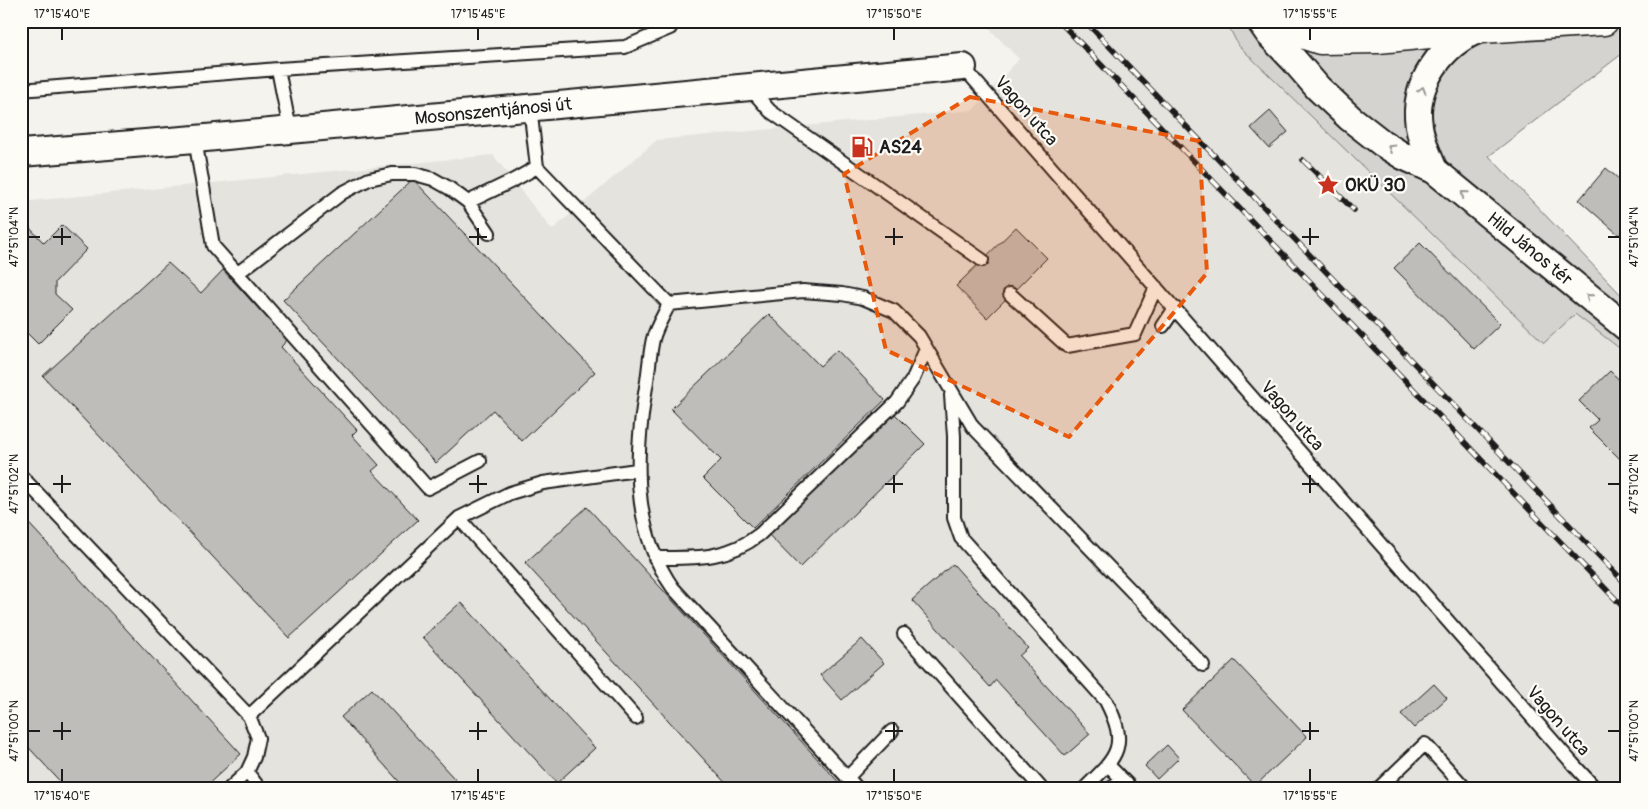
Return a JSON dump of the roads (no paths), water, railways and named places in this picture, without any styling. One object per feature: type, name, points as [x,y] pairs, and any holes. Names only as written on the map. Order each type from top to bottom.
[{"type":"street","name":"Hild János tér","points":[[1260,21],[1269,34],[1293,58],[1318,88],[1350,118],[1396,152],[1434,170],[1627,328]]},
{"type":"street","points":[[1270,21],[1277,26],[1320,40],[1378,39],[1482,29],[1604,21]]},
{"type":"street","points":[[1617,21],[1627,21]]},
{"type":"street","name":"Hild János tér","points":[[1434,170],[1418,125],[1418,107],[1422,88],[1428,74],[1446,52],[1470,33],[1482,29]]},
{"type":"street","name":"Mosonszentjánosi út","points":[[21,153],[195,139],[963,66]]},
{"type":"lane","points":[[21,90],[278,69],[625,46],[670,28],[673,21]]},
{"type":"lane","name":"Vagon utca","points":[[963,66],[1595,788]]},
{"type":"lane","points":[[278,69],[290,130]]},
{"type":"lane","points":[[749,87],[770,111],[982,260]]},
{"type":"lane","points":[[530,107],[537,167],[669,304]]},
{"type":"lane","points":[[195,139],[213,246],[428,488],[480,461]]},
{"type":"lane","points":[[468,202],[537,167]]},
{"type":"lane","points":[[238,273],[342,193],[369,179],[392,174],[416,174],[433,179],[449,188],[468,202],[489,233]]},
{"type":"lane","points":[[1010,294],[1066,346],[1135,334],[1156,287]]},
{"type":"lane","points":[[669,304],[804,291],[863,298],[894,311],[919,336],[973,427],[1203,665]]},
{"type":"lane","points":[[669,304],[654,338],[643,403],[637,470],[648,542],[661,571],[673,588],[857,788]]},
{"type":"lane","points":[[1163,326],[1175,308]]},
{"type":"lane","points":[[656,558],[706,557],[728,553],[747,544],[760,534],[897,402],[913,379],[926,349]]},
{"type":"lane","points":[[951,392],[954,436],[954,518],[961,538],[1106,701],[1118,729],[1119,741],[1116,753],[1108,765],[1085,788]]},
{"type":"lane","points":[[249,716],[459,518],[510,492],[543,483],[637,470]]},
{"type":"lane","points":[[21,476],[249,716],[258,738],[254,757],[247,772],[230,788]]},
{"type":"lane","points":[[459,518],[636,718]]},
{"type":"lane","points":[[904,634],[1041,788]]},
{"type":"lane","points":[[848,778],[892,731]]},
{"type":"lane","points":[[1378,788],[1424,744],[1465,788]]},
{"type":"lane","points":[[1108,765],[1126,783],[1112,788]]},
{"type":"lane","points":[[247,772],[259,788]]},
{"type":"railway","points":[[1059,21],[1627,611]]},
{"type":"railway","points":[[1085,21],[1627,585]]},
{"type":"railway","points":[[1303,160],[1354,210]]},
{"type":"place","name":"AS24","points":[[862,147]]},
{"type":"place","name":"OKÜ 30","points":[[1328,185]]}]
